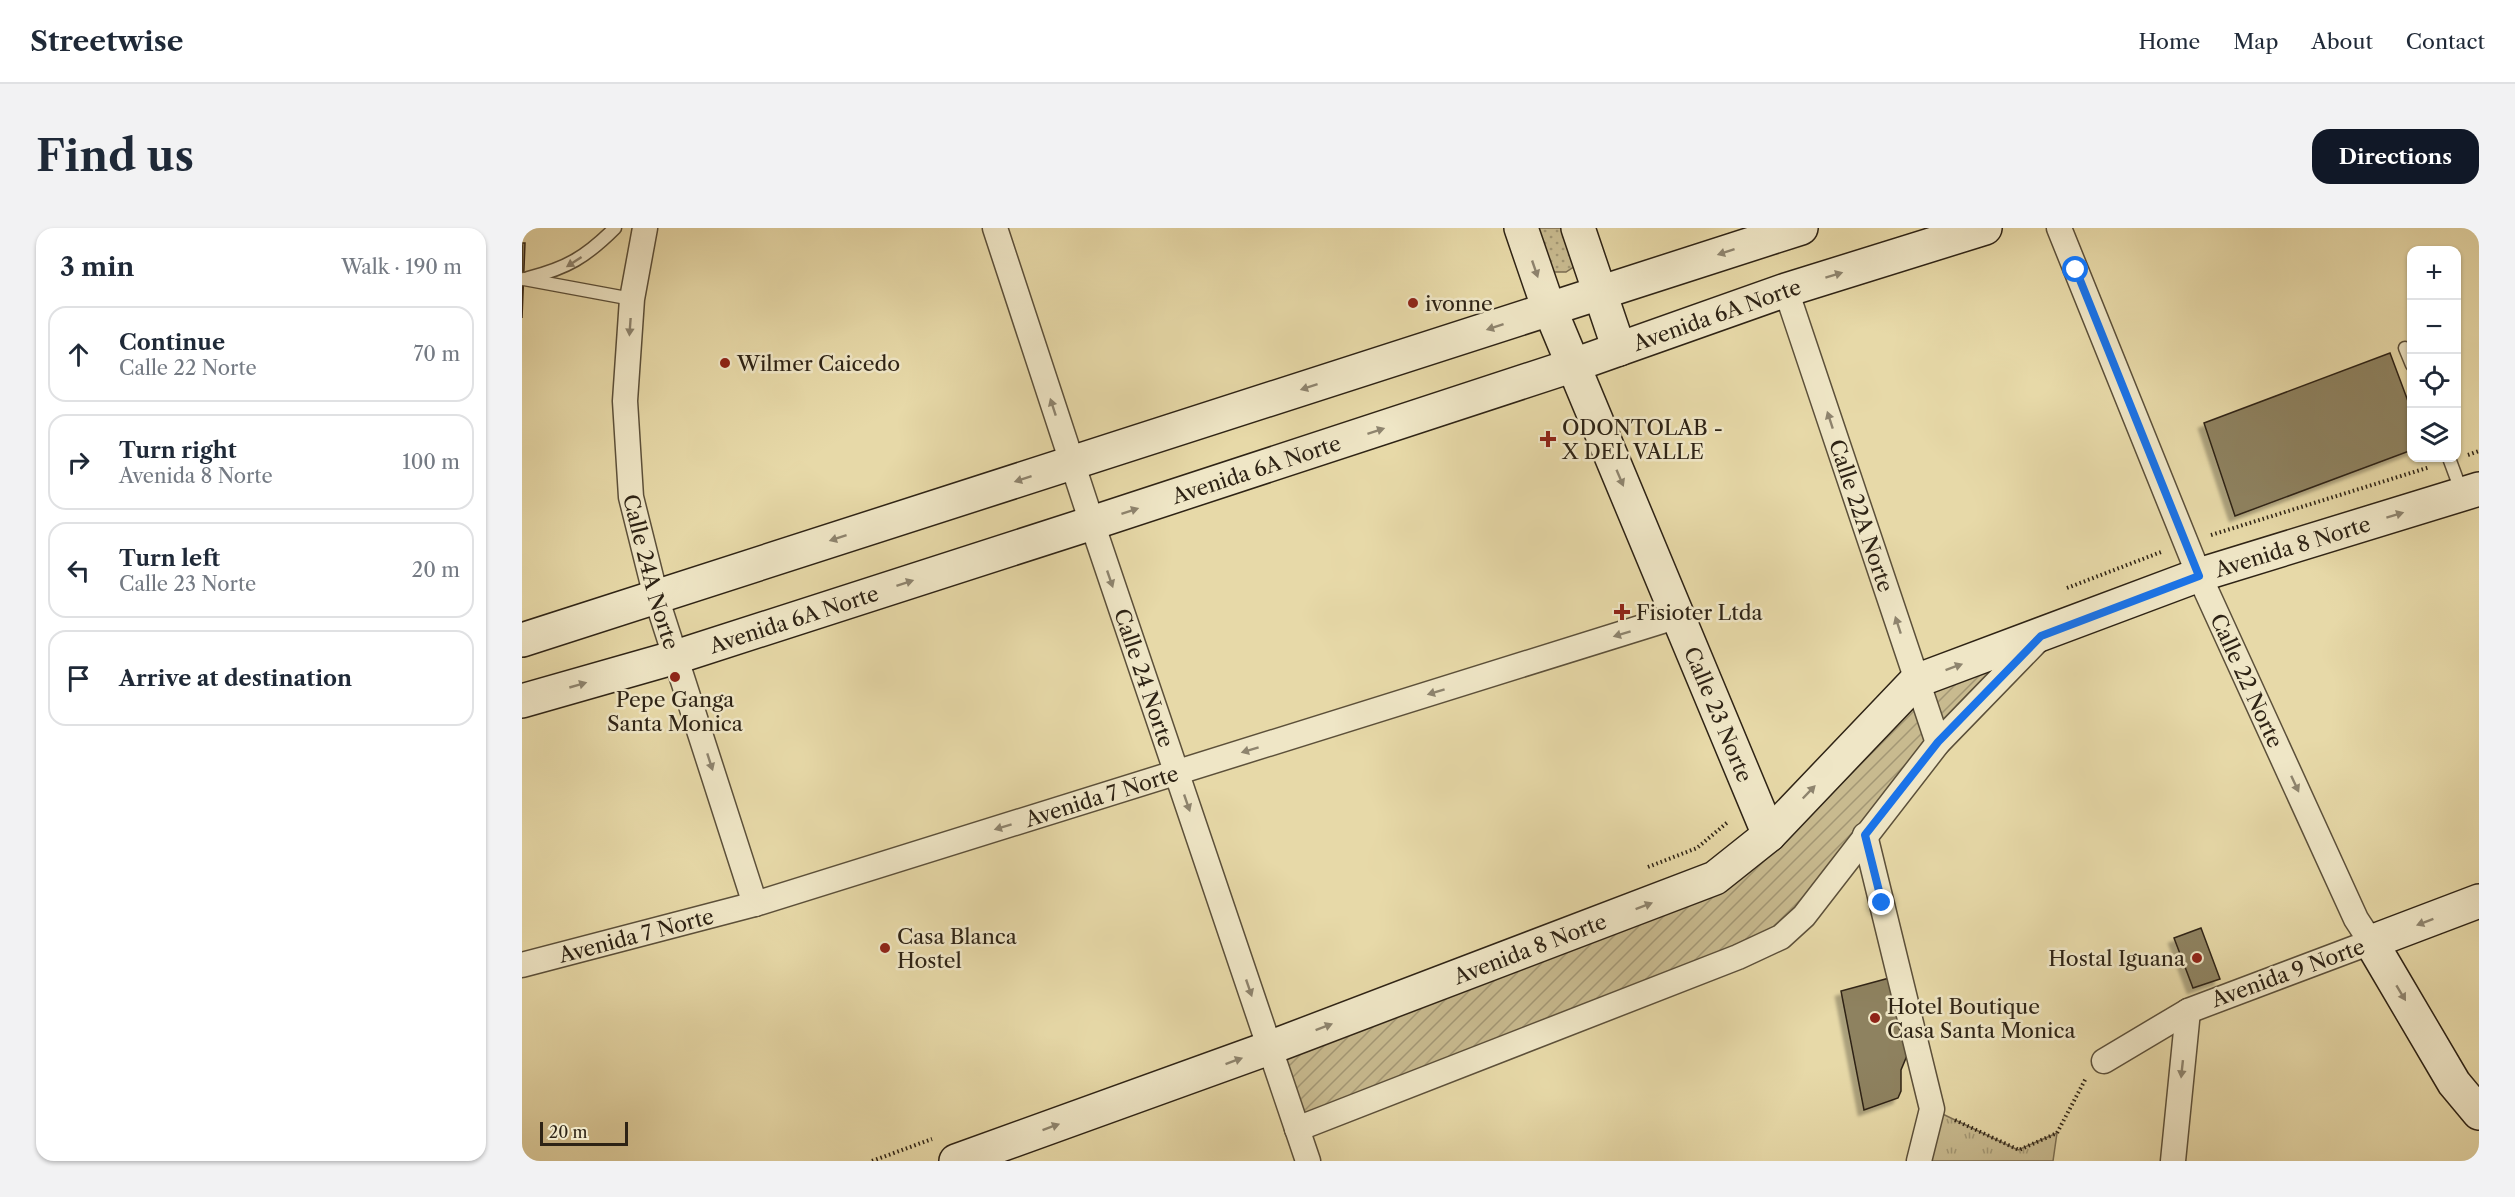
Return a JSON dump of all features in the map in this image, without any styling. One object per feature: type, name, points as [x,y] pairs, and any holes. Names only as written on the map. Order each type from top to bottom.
[{"type":"street","name":"Calle 24A Norte","points":[[645,228],[632,299],[625,401],[631,496],[656,597],[755,904]]},
{"type":"street","name":"Calle 24 Norte","points":[[995,228],[1092,523],[1308,1161]]},
{"type":"street","name":"Calle 23 Norte","points":[[1521,228],[1550,309],[1769,835]]},
{"type":"street","points":[[1578,228],[1619,349]]},
{"type":"street","points":[[522,640],[1801,228]]},
{"type":"street","name":"Avenida 6A Norte","points":[[522,701],[676,657],[1092,523],[1574,366],[1786,290],[1985,228]]},
{"type":"street","name":"Calle 22 Norte","points":[[2059,228],[2199,576],[2356,919],[2454,1083],[2479,1113]]},
{"type":"street","name":"Calle 22A Norte","points":[[1786,290],[1938,742]]},
{"type":"street","name":"Avenida 8 Norte","points":[[947,1149],[1012,1152],[1269,1048],[1715,879],[1769,835],[1916,681],[2199,576],[2471,492]]},
{"type":"street","name":"Avenida 7 Norte","points":[[522,965],[755,904],[1678,616]]},
{"type":"street","name":"Avenida 8 Norte","points":[[1297,1129],[1738,957],[1780,937],[1804,916],[1938,742],[2041,636]]},
{"type":"street","points":[[1865,835],[1932,1109],[1919,1161]]},
{"type":"street","name":"Avenida 9 Norte","points":[[2104,1061],[2188,1011],[2479,901]]},
{"type":"street","points":[[2173,1161],[2188,1011]]},
{"type":"lane","points":[[615,228],[596,247],[562,269],[524,279],[632,299]]},
{"type":"lane","points":[[2404,348],[2407,354]]},
{"type":"lane","points":[[2452,462],[2471,492]]},
{"type":"path","points":[[2461,456],[2479,451]]},
{"type":"path","points":[[2063,590],[2186,543],[2441,462]]},
{"type":"path","points":[[1642,869],[1697,848],[1755,800]]},
{"type":"path","points":[[1932,1109],[2019,1150],[2057,1133],[2083,1080],[2104,1061]]},
{"type":"path","points":[[872,1161],[947,1149]]},
{"type":"green space","points":[[1526,228],[1576,228],[1575,266],[1566,272],[1551,272]]},
{"type":"green space","points":[[2041,636],[1804,916],[1297,1129],[1269,1048],[1715,879],[1916,681]]},
{"type":"green space","points":[[1932,1109],[2018,1150],[2057,1133],[2053,1161],[1919,1161]]},
{"type":"building","points":[[522,243],[525,243],[522,318]]},
{"type":"building","points":[[2390,353],[2407,399],[2407,452],[2235,516],[2204,423]]},
{"type":"building","name":"Hostal Iguana","points":[[2201,928],[2220,979],[2193,988],[2174,938]]},
{"type":"building","name":"Hotel Boutique Casa Santa Monica","points":[[1893,977],[1911,1046],[1901,1070],[1901,1091],[1898,1098],[1864,1110],[1841,991]]},
{"type":"place","name":"ivonne","points":[[1413,303]]},
{"type":"place","name":"Wilmer Caicedo","points":[[725,363]]},
{"type":"place","name":"ODONTOLAB - X DEL VALLE","points":[[1548,439]]},
{"type":"place","name":"Fisioter Ltda","points":[[1622,612]]},
{"type":"place","name":"Pepe Ganga Santa Monica","points":[[675,677]]},
{"type":"place","name":"Casa Blanca Hostel","points":[[885,948]]},
{"type":"place","name":"Hostal Iguana","points":[[2197,958]]},
{"type":"place","name":"Hotel Boutique Casa Santa Monica","points":[[1875,1018]]},
{"type":"route","points":[[1882,903],[1865,835],[1938,742],[2041,636],[2199,576],[2076,270]]}]
